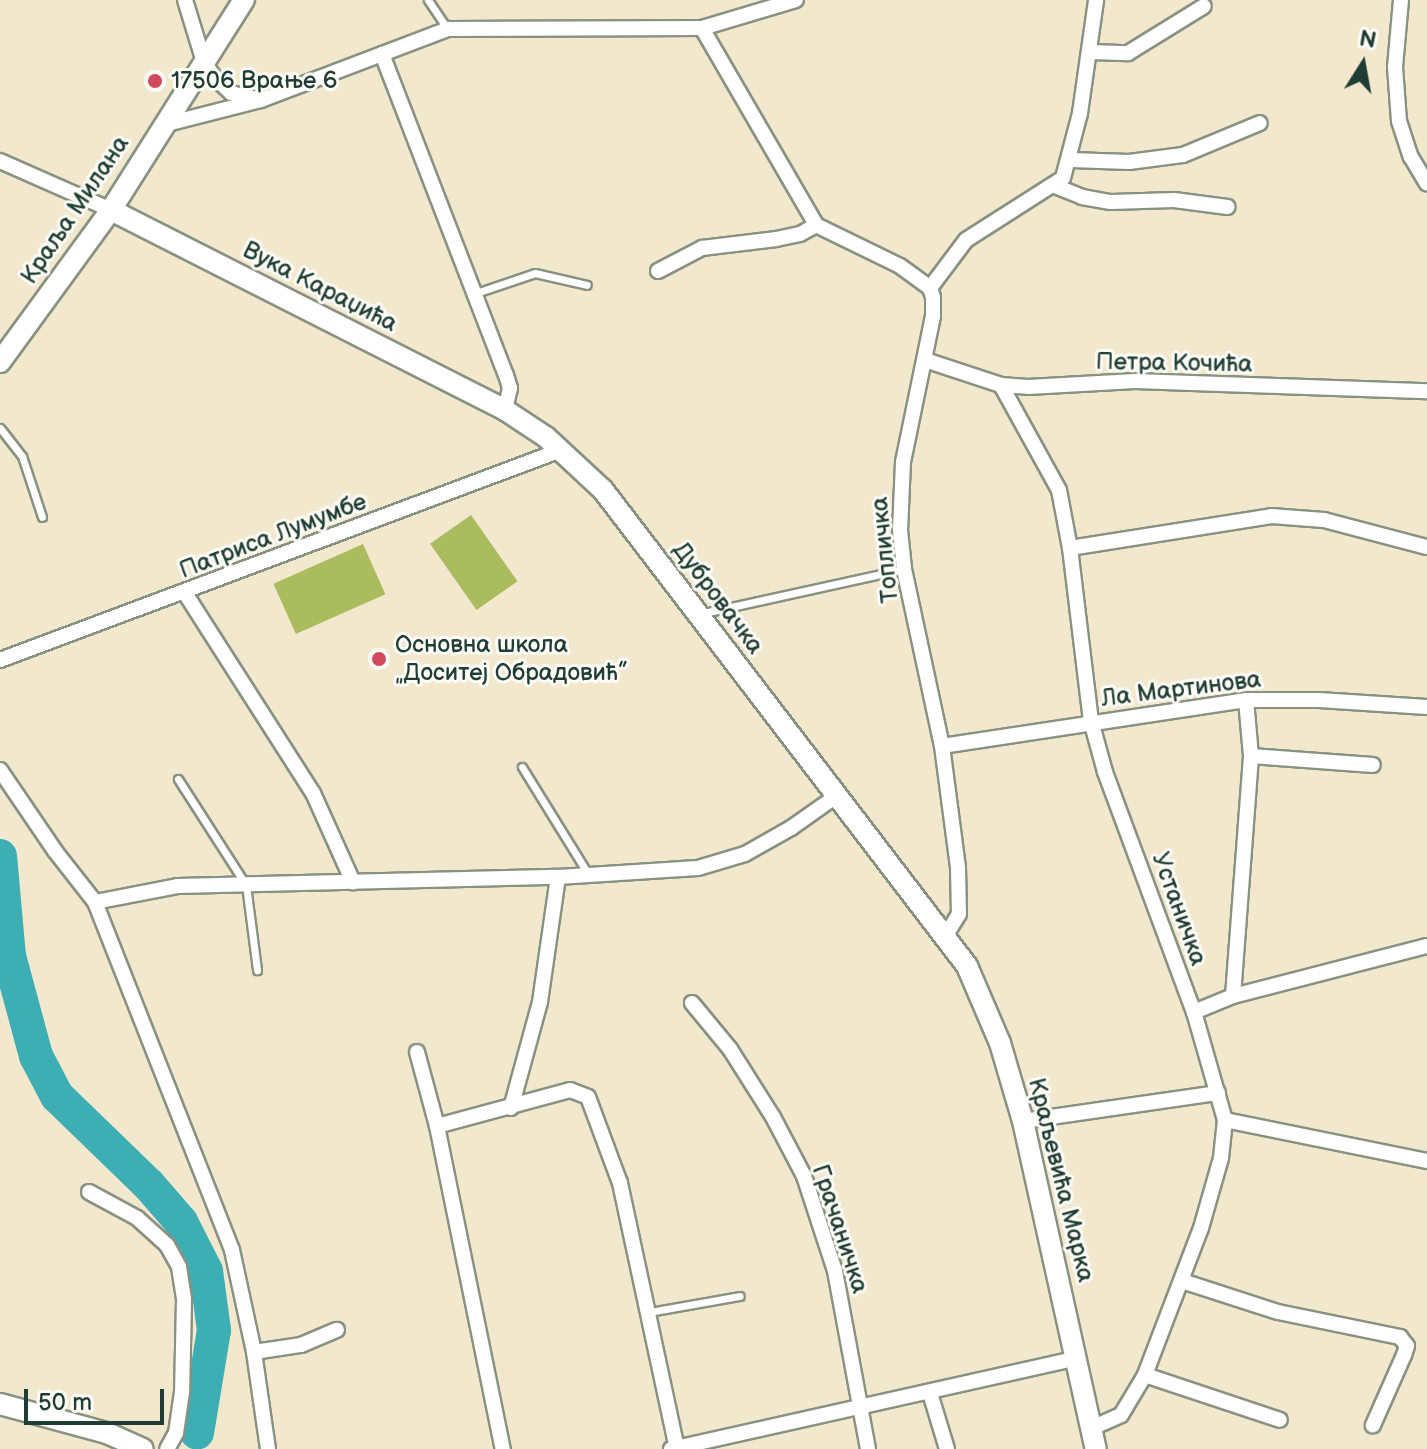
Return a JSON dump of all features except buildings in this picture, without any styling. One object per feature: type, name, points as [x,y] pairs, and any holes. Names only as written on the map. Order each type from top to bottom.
[{"type":"main road","name":"Краља Милана","points":[[0,362],[111,210],[244,0]]},
{"type":"main road","name":"Вука Караџића","points":[[111,210],[505,410]]},
{"type":"main road","name":"Дубровачка","points":[[505,410],[561,450],[603,490],[835,797],[946,935]]},
{"type":"main road","name":"Краљевића Марка","points":[[946,935],[982,996],[1023,1121],[1096,1449]]},
{"type":"main road","points":[[0,1404],[107,1433],[143,1449]]},
{"type":"street","points":[[163,125],[261,100],[448,29],[702,28],[796,0]]},
{"type":"street","points":[[702,28],[816,225],[900,266],[930,288],[966,240],[1055,186],[1063,178],[1071,160],[1091,52],[1096,0]]},
{"type":"street","points":[[1401,0],[1395,67],[1399,121],[1411,157],[1427,184]]},
{"type":"street","points":[[186,5],[204,62],[231,93],[261,100]]},
{"type":"street","points":[[1091,52],[1128,53],[1204,6]]},
{"type":"street","points":[[382,54],[510,388],[505,410]]},
{"type":"street","points":[[1071,160],[1087,163],[1129,162],[1183,155],[1260,123]]},
{"type":"street","points":[[0,161],[111,210]]},
{"type":"street","points":[[1055,186],[1096,200],[1174,200],[1228,207]]},
{"type":"street","points":[[658,271],[702,248],[776,239],[800,234],[816,225]]},
{"type":"street","name":"Топличка","points":[[930,288],[933,316],[902,473],[900,530],[904,569],[942,746],[961,901],[959,914],[946,935]]},
{"type":"street","name":"Петра Кочића","points":[[925,360],[1001,385],[1028,387],[1135,381],[1427,391]]},
{"type":"street","name":"Устаничка","points":[[1001,385],[1015,415],[1054,475],[1070,548],[1091,721],[1105,772],[1194,1012],[1225,1120],[1221,1158],[1182,1281],[1145,1375],[1121,1415],[1092,1428]]},
{"type":"street","name":"Патриса Лумумбе","points":[[0,660],[561,450]]},
{"type":"street","points":[[1070,548],[1271,516],[1324,520],[1427,547]]},
{"type":"street","points":[[185,593],[313,793],[353,882]]},
{"type":"street","points":[[1233,996],[1251,756],[1246,700]]},
{"type":"street","name":"Ла Мартинова","points":[[942,746],[1091,721],[1246,700],[1319,700],[1427,707]]},
{"type":"street","points":[[1251,756],[1373,765]]},
{"type":"street","points":[[0,770],[55,851],[95,902],[232,1250],[254,1352],[268,1449]]},
{"type":"street","points":[[95,902],[178,886],[558,877],[698,868],[745,854],[791,828],[835,797]]},
{"type":"street","points":[[511,1108],[540,1002],[558,877]]},
{"type":"street","points":[[1194,1012],[1233,996],[1427,946]]},
{"type":"street","name":"Грачаничка","points":[[692,1003],[730,1049],[773,1117],[804,1176],[835,1271],[863,1407],[868,1449]]},
{"type":"street","points":[[417,1052],[437,1126],[503,1449]]},
{"type":"street","points":[[437,1126],[570,1090],[588,1097],[620,1183],[675,1449],[1077,1358]]},
{"type":"street","points":[[1023,1121],[1218,1093]]},
{"type":"street","points":[[1225,1120],[1427,1161]]},
{"type":"street","points":[[89,1192],[137,1218],[167,1245],[179,1267],[184,1300],[182,1392],[176,1433],[167,1449]]},
{"type":"street","points":[[1182,1281],[1278,1312],[1400,1337],[1407,1346],[1373,1425]]},
{"type":"street","points":[[254,1352],[301,1345],[337,1330]]},
{"type":"street","points":[[1145,1375],[1280,1420]]},
{"type":"street","points":[[930,1393],[947,1449]]},
{"type":"lane","points":[[428,0],[448,29]]},
{"type":"lane","points":[[474,294],[535,273],[587,285]]},
{"type":"lane","points":[[0,428],[22,456],[42,517]]},
{"type":"lane","points":[[698,614],[904,569]]},
{"type":"lane","points":[[522,767],[588,875]]},
{"type":"lane","points":[[178,779],[246,885],[257,970]]},
{"type":"lane","points":[[649,1312],[740,1296]]},
{"type":"green space","points":[[471,515],[517,581],[477,610],[430,544]]},
{"type":"green space","points":[[363,544],[385,594],[296,634],[273,584]]},
{"type":"waterway","points":[[0,856],[9,956],[36,1056],[57,1096],[149,1185],[181,1222],[206,1271],[214,1330],[197,1433]]},
{"type":"place","name":"17506 Врање 6","points":[[155,81]]},
{"type":"place","name":"Основна школа „Доситеј Обрадовић”","points":[[379,659]]}]
